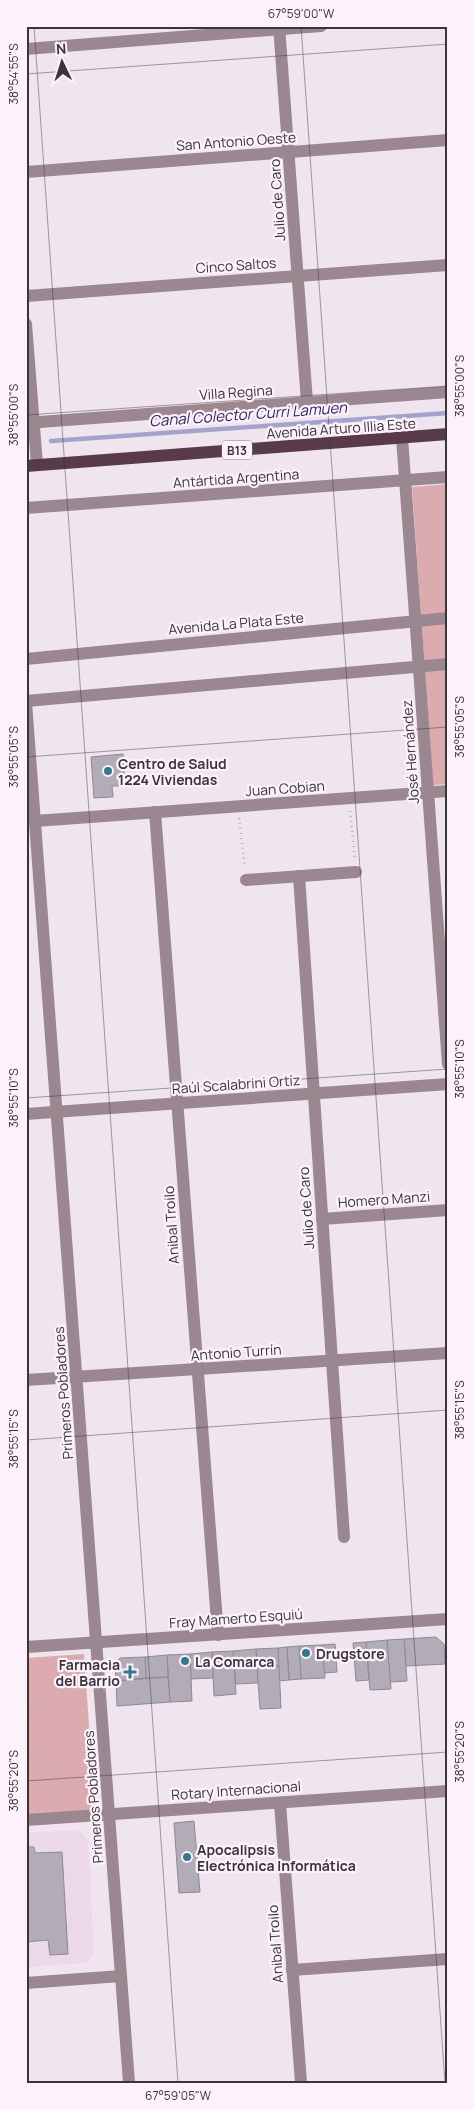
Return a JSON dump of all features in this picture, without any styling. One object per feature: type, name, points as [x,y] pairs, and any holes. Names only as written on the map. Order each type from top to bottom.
[{"type":"main road","name":"Avenida Arturo Illia Este","points":[[32,466],[448,434]]},
{"type":"street","points":[[26,49],[322,26]]},
{"type":"street","name":"Julio de Caro","points":[[279,28],[307,402]]},
{"type":"street","name":"San Antonio Oeste","points":[[26,172],[448,140]]},
{"type":"street","name":"Cinco Saltos","points":[[26,296],[448,265]]},
{"type":"street","points":[[26,324],[32,466]]},
{"type":"street","name":"Villa Regina","points":[[30,423],[448,392]]},
{"type":"street","name":"José Hernández","points":[[402,438],[448,1064]]},
{"type":"street","name":"Antártida Argentina","points":[[26,508],[448,477]]},
{"type":"street","name":"Avenida La Plata Este","points":[[26,659],[448,618]]},
{"type":"street","points":[[26,702],[448,664]]},
{"type":"street","name":"Primeros Pobladores","points":[[26,702],[129,2083]]},
{"type":"street","name":"Juan Cobian","points":[[35,821],[448,791]]},
{"type":"street","name":"Anibal Troilo","points":[[155,812],[218,1635]]},
{"type":"street","points":[[246,880],[356,872]]},
{"type":"street","name":"Julio de Caro","points":[[299,876],[344,1537]]},
{"type":"street","name":"Raúl Scalabrini Ortíz","points":[[26,1114],[448,1084]]},
{"type":"street","name":"Homero Manzi","points":[[322,1219],[448,1210]]},
{"type":"street","name":"Antonio Turrín","points":[[26,1380],[448,1353]]},
{"type":"street","name":"Fray Mamerto Esquiú","points":[[26,1647],[448,1620]]},
{"type":"street","name":"Rotary Internacional","points":[[26,1820],[448,1791]]},
{"type":"street","name":"Anibal Troilo","points":[[280,1803],[301,2083]]},
{"type":"street","points":[[292,1970],[448,1959]]},
{"type":"street","points":[[26,1983],[121,1976]]},
{"type":"path","points":[[431,620],[423,492],[448,491]]},
{"type":"path","points":[[438,492],[448,497]]},
{"type":"path","points":[[435,726],[448,725]]},
{"type":"path","points":[[349,798],[356,872]]},
{"type":"path","points":[[238,806],[246,880]]},
{"type":"path","points":[[70,1658],[86,1656]]},
{"type":"path","points":[[26,1720],[78,1657]]},
{"type":"path","points":[[26,1749],[69,1790]]},
{"type":"path","points":[[51,1806],[95,1767]]},
{"type":"shaded area","points":[[448,484],[448,784],[433,785],[412,487]]},
{"type":"shaded area","points":[[84,1654],[95,1812],[26,1817],[26,1658]]},
{"type":"shaded area","points":[[78,1830],[88,1840],[94,1953],[86,1963],[26,1967],[26,1833]]},
{"type":"building","name":"Centro de Salud 1224 Viviendas","points":[[123,754],[125,786],[112,786],[113,797],[94,798],[91,757]]},
{"type":"building","points":[[436,1637],[444,1644],[445,1664],[406,1666],[404,1639]]},
{"type":"building","points":[[404,1639],[407,1681],[390,1682],[387,1640]]},
{"type":"building","points":[[387,1640],[391,1689],[370,1690],[366,1642]]},
{"type":"building","points":[[366,1642],[369,1680],[356,1681],[353,1643]]},
{"type":"building","points":[[335,1644],[337,1672],[324,1673],[322,1645]]},
{"type":"building","points":[[322,1645],[325,1678],[301,1679],[299,1646]]},
{"type":"building","points":[[299,1646],[301,1679],[289,1680],[287,1647]]},
{"type":"building","points":[[287,1647],[289,1680],[279,1681],[278,1648]]},
{"type":"building","points":[[278,1648],[279,1666],[257,1667],[256,1649]]},
{"type":"building","points":[[256,1649],[258,1683],[236,1684],[233,1651]]},
{"type":"building","points":[[233,1651],[236,1694],[214,1696],[212,1652]]},
{"type":"building","points":[[212,1652],[213,1678],[191,1679],[190,1654]]},
{"type":"building","points":[[190,1654],[192,1701],[170,1702],[167,1655]]},
{"type":"building","points":[[167,1655],[168,1677],[146,1678],[145,1657]]},
{"type":"building","name":"Farmacia del Barrio","points":[[145,1657],[146,1678],[116,1681],[115,1665],[120,1658]]},
{"type":"building","points":[[279,1666],[281,1708],[260,1709],[257,1667]]},
{"type":"building","points":[[168,1677],[170,1702],[117,1706],[116,1681]]},
{"type":"building","name":"Apocalipsis Electrónica Informática","points":[[194,1821],[200,1892],[179,1893],[174,1823]]},
{"type":"building","points":[[26,1847],[34,1847],[35,1853],[62,1852],[68,1954],[50,1955],[48,1940],[26,1942]]},
{"type":"waterway","name":"Canal Colector Curri Lamuen","points":[[51,441],[448,413]]},
{"type":"place","name":"Centro de Salud 1224 Viviendas","points":[[108,771]]},
{"type":"place","name":"Drugstore","points":[[306,1653]]},
{"type":"place","name":"La Comarca","points":[[185,1661]]},
{"type":"place","name":"Farmacia del Barrio","points":[[130,1672]]},
{"type":"place","name":"Apocalipsis Electrónica Informática","points":[[187,1857]]}]
